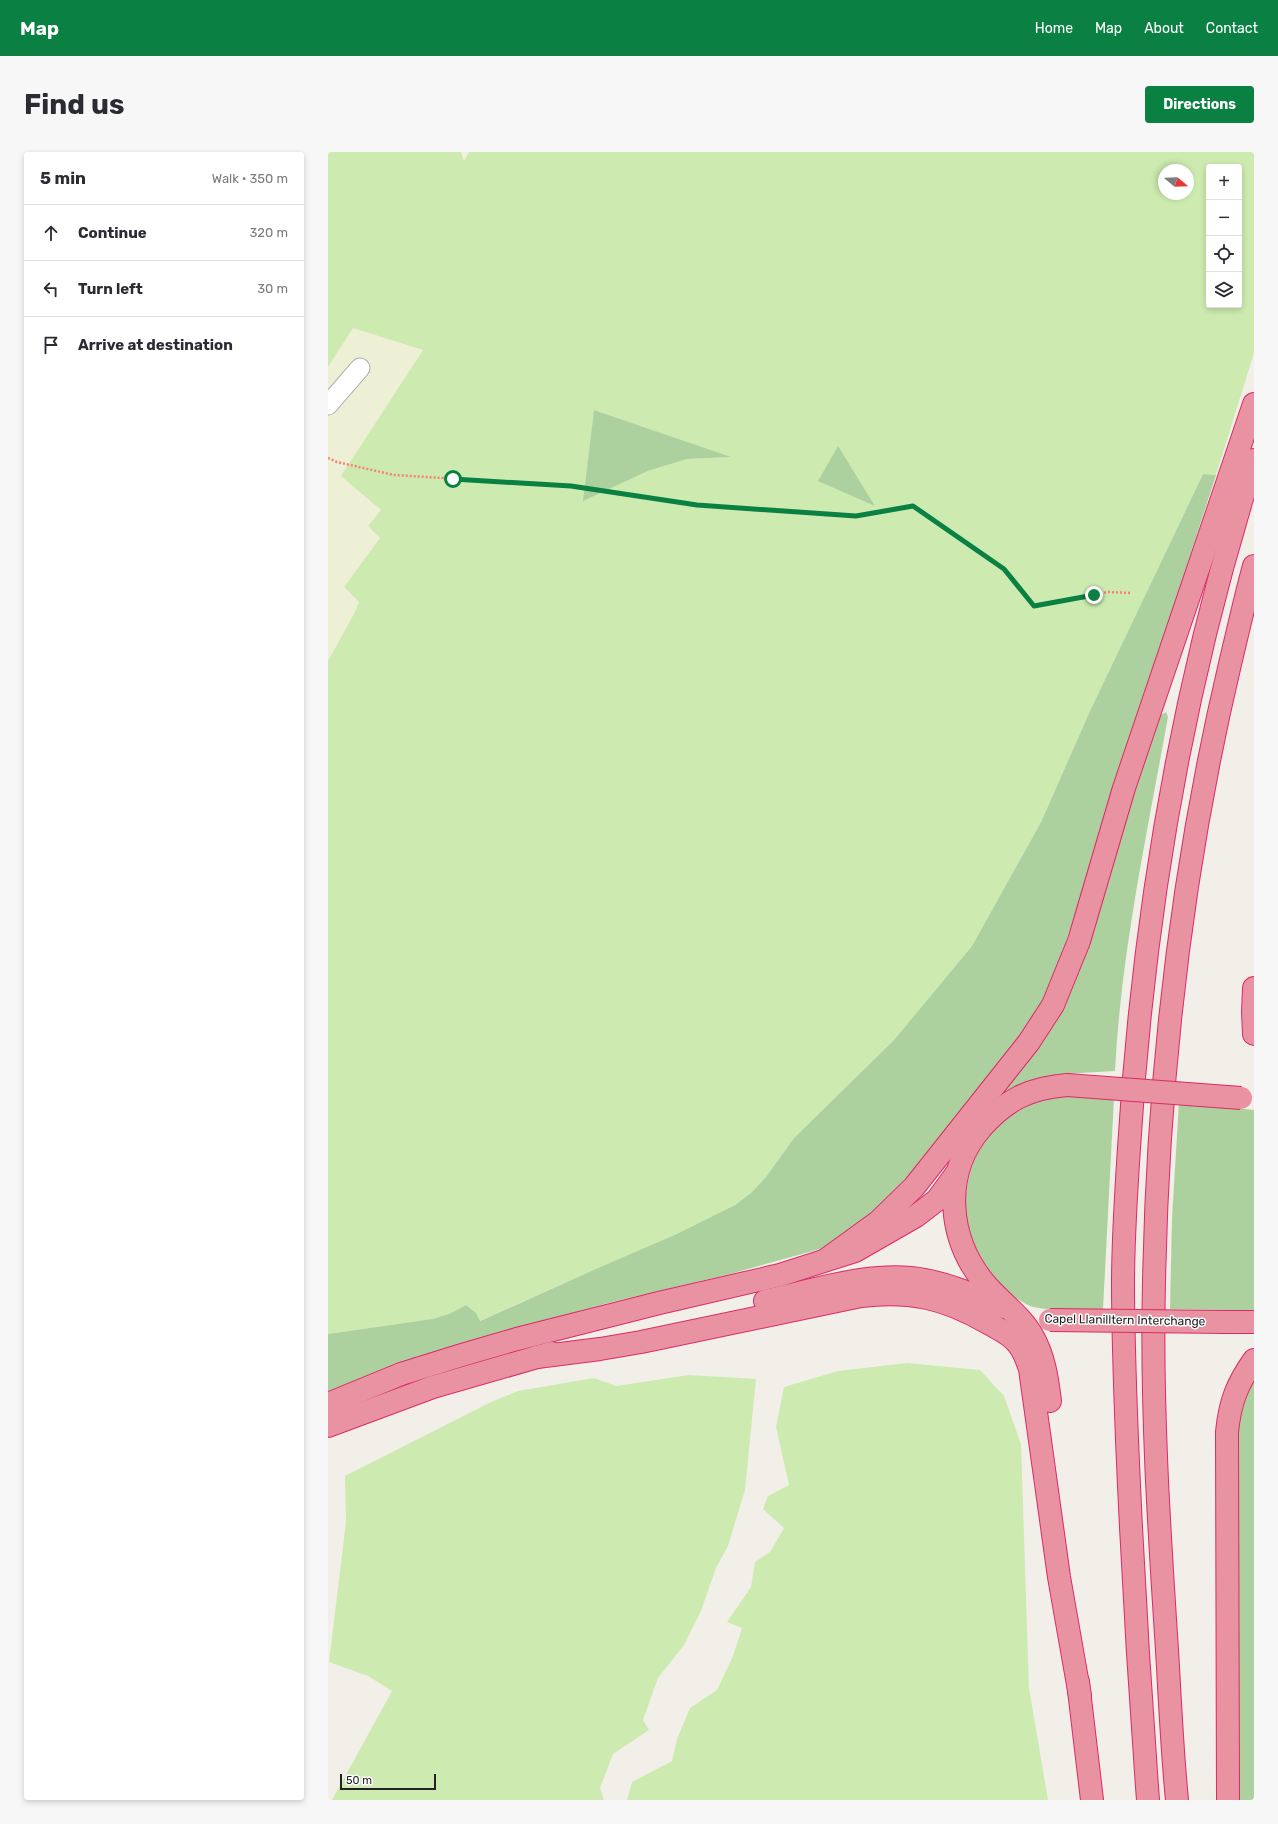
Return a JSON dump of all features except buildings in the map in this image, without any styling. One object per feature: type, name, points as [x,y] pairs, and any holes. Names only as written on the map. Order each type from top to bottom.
[{"type":"highway","points":[[976,1135],[998,1093],[1053,1005],[1079,941],[1124,788],[1254,404]]},
{"type":"highway","points":[[1148,1800],[1132,1566],[1123,1338],[1123,1281],[1132,1102],[1145,966],[1156,890],[1179,756],[1211,613],[1254,460]]},
{"type":"highway","points":[[1177,1800],[1160,1550],[1154,1356],[1154,1284],[1161,1120],[1171,1005],[1191,859],[1219,714],[1254,566]]},
{"type":"highway","points":[[1254,988],[1254,1034]]},
{"type":"highway","points":[[827,1259],[878,1222],[914,1187],[1029,1042]]},
{"type":"highway","name":"Capel Llanilltern Interchange","points":[[1247,1099],[1067,1085],[1039,1089],[1017,1098],[997,1111],[976,1135],[962,1158],[955,1186],[954,1204],[955,1220],[959,1239],[965,1253],[976,1272],[1010,1310],[1031,1318],[1050,1320],[1254,1322]]},
{"type":"highway","points":[[328,1404],[401,1374],[517,1339],[780,1275],[855,1251],[916,1216],[937,1200],[958,1171]]},
{"type":"highway","points":[[328,1426],[433,1387],[537,1357],[800,1293],[877,1278],[924,1280],[960,1290],[1010,1310],[1031,1333],[1042,1354],[1045,1366],[1092,1800]]},
{"type":"highway","points":[[537,1357],[613,1347],[861,1296],[882,1294],[916,1295],[945,1302],[973,1314],[1009,1335],[1018,1343],[1030,1369],[1059,1577],[1080,1696]]},
{"type":"highway","points":[[1228,1800],[1227,1432],[1229,1411],[1234,1392],[1254,1360]]},
{"type":"lane","points":[[328,404],[360,368]]},
{"type":"path","points":[[328,458],[337,462],[394,475],[571,486],[697,505],[856,516],[913,506],[1004,569],[1034,606],[1108,592],[1132,593]]},
{"type":"green space","points":[[328,152],[461,152],[464,161],[469,152],[1254,152],[1254,353],[1216,475],[1203,474],[1090,711],[1041,822],[972,946],[894,1040],[794,1138],[766,1177],[751,1193],[735,1205],[677,1235],[598,1268],[479,1321],[466,1305],[449,1314],[432,1319],[328,1334],[328,661],[359,602],[344,587],[380,538],[368,526],[381,510],[341,476],[423,350],[353,328],[328,367]],"holes":[[[594,410],[729,457],[687,459],[648,471],[584,500]]]},
{"type":"green space","points":[[353,327],[423,350],[342,476],[381,510],[381,538],[344,587],[359,602],[328,661],[328,367]]},
{"type":"green space","points":[[594,410],[731,457],[687,459],[648,471],[583,501]]},
{"type":"green space","points":[[838,446],[875,506],[818,481]]},
{"type":"green space","points":[[1203,474],[1216,475],[1061,957],[1039,1008],[1023,1032],[897,1193],[847,1233],[820,1249],[730,1274],[608,1303],[419,1356],[328,1391],[328,1334],[432,1319],[449,1314],[466,1305],[476,1313],[480,1321],[677,1234],[735,1205],[751,1193],[766,1177],[794,1138],[894,1040],[972,946],[1041,822],[1090,711]]},
{"type":"green space","points":[[1166,712],[1168,717],[1129,938],[1118,1026],[1115,1071],[1072,1074],[1044,1078],[1031,1081],[1004,1092],[1049,1027],[1159,716]]},
{"type":"green space","points":[[1056,1096],[1114,1098],[1103,1309],[1046,1309],[1023,1303],[1000,1284],[986,1266],[974,1244],[968,1221],[966,1198],[969,1176],[977,1155],[989,1136],[1006,1118],[1029,1102]]},
{"type":"green space","points":[[1179,1102],[1254,1110],[1254,1314],[1225,1315],[1225,1310],[1170,1309],[1172,1218]]},
{"type":"green space","points":[[907,1363],[980,1370],[1004,1396],[1021,1444],[1029,1688],[1048,1800],[627,1800],[632,1782],[672,1761],[677,1739],[690,1708],[717,1690],[733,1656],[742,1628],[727,1622],[751,1587],[755,1562],[770,1552],[784,1528],[763,1509],[768,1496],[789,1485],[776,1427],[784,1387],[838,1371]]},
{"type":"green space","points":[[689,1375],[756,1379],[745,1490],[728,1546],[716,1568],[701,1611],[684,1645],[658,1678],[643,1720],[649,1730],[613,1754],[600,1788],[604,1800],[332,1800],[392,1691],[368,1676],[329,1662],[346,1522],[345,1476],[489,1403],[518,1391],[594,1378],[616,1386]]},
{"type":"green space","points":[[1254,1379],[1254,1800],[1238,1800],[1236,1457],[1240,1412],[1251,1380]]},
{"type":"route","points":[[453,479],[571,486],[697,505],[856,516],[913,506],[1004,569],[1034,606],[1094,595]]}]
